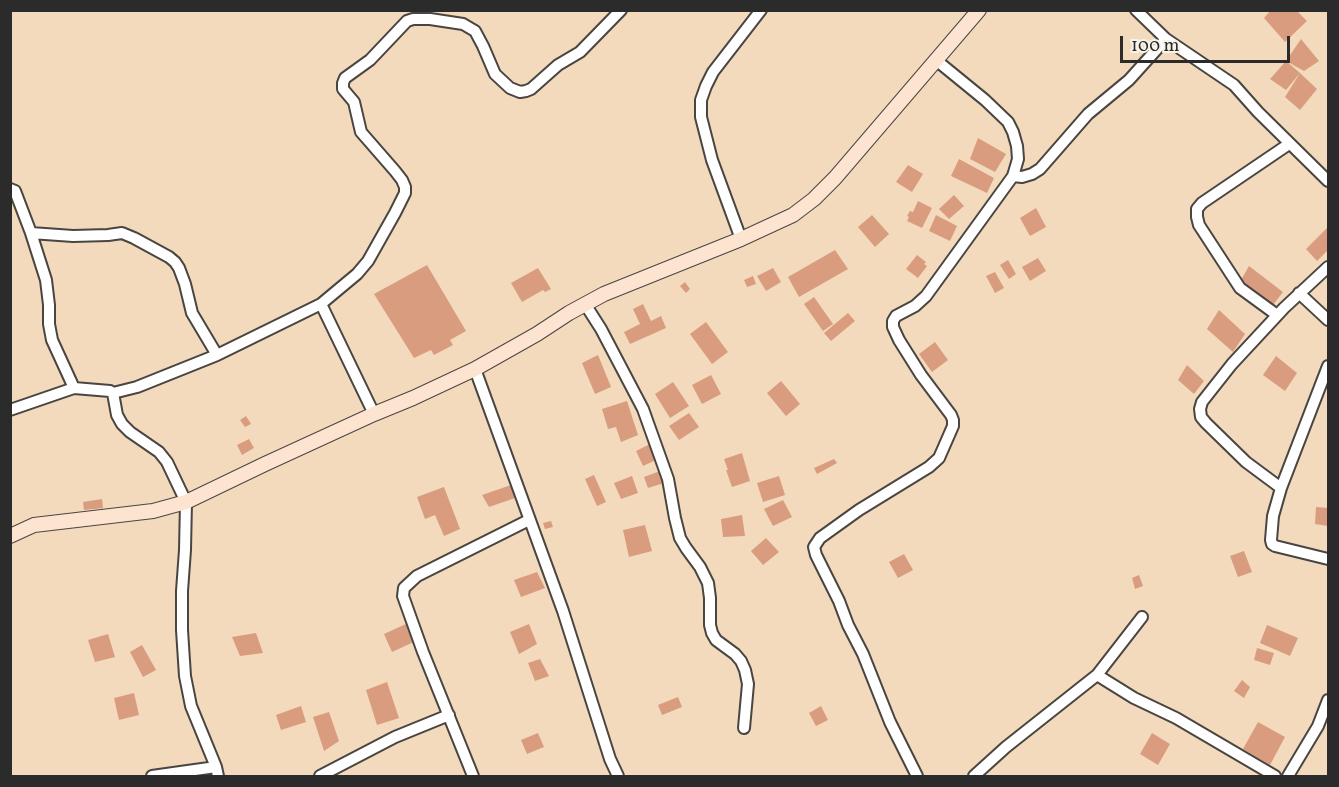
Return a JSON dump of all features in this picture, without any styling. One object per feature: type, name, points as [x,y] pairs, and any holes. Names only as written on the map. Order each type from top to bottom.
[{"type":"street","points":[[10,410],[74,388],[106,390],[113,393],[137,387],[217,355],[321,304],[357,274],[368,261],[395,213],[405,193],[405,187],[402,180],[361,132],[354,102],[343,88],[343,83],[345,78],[370,60],[407,21],[430,19],[463,24],[475,31],[495,74],[510,88],[520,92],[531,89],[558,65],[580,52],[621,10]]},
{"type":"street","points":[[741,239],[712,160],[701,117],[701,100],[705,86],[713,72],[761,10]]},
{"type":"street","points":[[10,536],[34,525],[153,511],[186,502],[475,369],[604,294],[741,239],[793,214],[814,199],[835,178],[980,10]]},
{"type":"street","points":[[1136,10],[1166,39],[1234,85],[1289,144],[1329,181]]},
{"type":"street","points":[[1013,176],[1022,177],[1040,169],[1088,114],[1130,80],[1166,39]]},
{"type":"street","points":[[917,777],[890,722],[863,654],[814,547],[820,538],[859,510],[929,468],[939,458],[953,426],[954,420],[951,415],[921,375],[899,340],[893,327],[893,321],[896,316],[915,306],[926,296],[1013,176],[1018,159],[1017,146],[1008,122],[936,60]]},
{"type":"street","points":[[1277,315],[1240,288],[1199,225],[1197,209],[1202,203],[1289,144]]},
{"type":"street","points":[[10,189],[15,191],[31,233],[46,280],[52,340],[74,388]]},
{"type":"street","points":[[31,233],[73,236],[122,233],[169,257],[179,268],[192,313],[217,355]]},
{"type":"street","points":[[1281,488],[1246,462],[1206,423],[1201,417],[1200,409],[1202,402],[1232,364],[1277,315],[1329,267]]},
{"type":"street","points":[[1299,293],[1329,320]]},
{"type":"street","points":[[321,304],[374,414]]},
{"type":"street","points":[[585,304],[601,329],[643,410],[668,479],[680,538],[708,583],[712,633],[716,640],[735,654],[745,670],[748,684],[744,728]]},
{"type":"street","points":[[1329,366],[1281,488],[1273,516],[1271,540],[1275,546],[1329,559]]},
{"type":"street","points":[[475,369],[563,611],[610,759],[618,777]]},
{"type":"street","points":[[113,393],[117,415],[122,423],[130,432],[163,456],[186,502],[182,591],[185,676],[191,706],[217,772],[152,777]]},
{"type":"street","points":[[473,777],[423,652],[403,596],[404,588],[417,576],[529,520]]},
{"type":"street","points":[[974,777],[1006,747],[1097,675],[1142,617]]},
{"type":"street","points":[[1097,675],[1134,698],[1176,718],[1275,777]]},
{"type":"street","points":[[1288,777],[1318,726],[1329,700]]},
{"type":"street","points":[[320,777],[395,738],[449,715]]},
{"type":"street","points":[[1318,726],[1329,733]]},
{"type":"building","points":[[1271,10],[1296,10],[1307,21],[1285,42],[1264,18]]},
{"type":"building","points":[[1301,39],[1319,61],[1304,71],[1286,61]]},
{"type":"building","points":[[1286,61],[1300,73],[1286,90],[1270,79]]},
{"type":"building","points":[[1300,73],[1317,89],[1300,110],[1285,97]]},
{"type":"building","points":[[978,138],[1006,154],[995,172],[970,159]]},
{"type":"building","points":[[959,159],[994,178],[987,193],[951,176]]},
{"type":"building","points":[[908,165],[923,174],[912,192],[896,182]]},
{"type":"building","points":[[954,195],[964,206],[949,219],[939,209]]},
{"type":"building","points":[[918,201],[932,208],[922,228],[907,221],[909,217],[907,216],[910,211],[913,212]]},
{"type":"building","points":[[1036,208],[1046,227],[1030,236],[1020,218]]},
{"type":"building","points":[[872,215],[889,234],[875,247],[858,227]]},
{"type":"building","points":[[936,215],[957,226],[950,241],[929,231]]},
{"type":"building","points":[[1328,227],[1328,250],[1317,261],[1306,249]]},
{"type":"building","points":[[835,250],[848,269],[799,297],[788,277]]},
{"type":"building","points":[[917,255],[926,262],[924,264],[927,266],[918,278],[906,269]]},
{"type":"building","points":[[1038,258],[1046,271],[1030,281],[1022,267]]},
{"type":"building","points":[[1008,260],[1016,274],[1009,279],[1000,265]]},
{"type":"building","points":[[427,265],[466,331],[450,340],[453,345],[434,355],[431,350],[414,358],[374,294]]},
{"type":"building","points":[[1249,266],[1283,292],[1273,305],[1241,280]]},
{"type":"building","points":[[538,268],[551,289],[545,292],[543,290],[522,302],[511,283]]},
{"type":"building","points":[[773,268],[781,282],[766,291],[757,276]]},
{"type":"building","points":[[995,272],[1004,288],[995,293],[986,276]]},
{"type":"building","points":[[753,276],[756,284],[747,287],[744,280]]},
{"type":"building","points":[[685,282],[690,289],[686,293],[680,286]]},
{"type":"building","points":[[814,297],[833,324],[823,331],[804,304]]},
{"type":"building","points":[[643,304],[651,321],[661,316],[666,328],[630,344],[624,332],[640,324],[633,309]]},
{"type":"building","points":[[1219,310],[1245,334],[1233,352],[1207,329]]},
{"type":"building","points":[[848,313],[855,321],[831,341],[824,333]]},
{"type":"building","points":[[706,322],[728,352],[712,364],[690,334]]},
{"type":"building","points":[[935,342],[948,360],[932,372],[919,354]]},
{"type":"building","points":[[598,355],[611,387],[595,394],[582,363]]},
{"type":"building","points":[[1276,356],[1297,373],[1285,391],[1263,375]]},
{"type":"building","points":[[1187,365],[1204,381],[1194,394],[1178,380]]},
{"type":"building","points":[[711,375],[721,394],[702,404],[692,385]]},
{"type":"building","points":[[781,381],[800,404],[786,416],[767,393]]},
{"type":"building","points":[[673,382],[689,406],[670,418],[655,394]]},
{"type":"building","points":[[627,401],[638,435],[621,442],[616,427],[608,429],[602,409]]},
{"type":"building","points":[[689,413],[699,427],[679,440],[669,426]]},
{"type":"building","points":[[246,416],[251,424],[245,427],[240,420]]},
{"type":"building","points":[[249,439],[254,448],[242,455],[237,445]]},
{"type":"building","points":[[650,444],[658,459],[643,466],[636,451]]},
{"type":"building","points":[[742,453],[750,481],[732,487],[724,459]]},
{"type":"building","points":[[834,459],[837,463],[817,474],[814,468]]},
{"type":"building","points":[[660,471],[664,483],[648,488],[644,477]]},
{"type":"building","points":[[594,475],[606,502],[597,506],[585,479]]},
{"type":"building","points":[[632,476],[638,493],[621,499],[614,483]]},
{"type":"building","points":[[779,476],[785,495],[763,502],[757,483]]},
{"type":"building","points":[[514,484],[518,497],[489,507],[482,495]]},
{"type":"building","points":[[444,487],[460,529],[444,536],[435,515],[425,519],[417,497]]},
{"type":"building","points":[[102,499],[103,508],[84,510],[83,502]]},
{"type":"building","points":[[783,500],[792,517],[773,526],[764,509]]},
{"type":"building","points":[[1316,507],[1328,508],[1328,526],[1315,524]]},
{"type":"building","points":[[742,515],[745,536],[723,537],[721,519]]},
{"type":"building","points":[[551,521],[553,527],[545,529],[543,523]]},
{"type":"building","points":[[645,525],[652,551],[629,557],[623,530]]},
{"type":"building","points":[[766,538],[779,552],[763,565],[751,551]]},
{"type":"building","points":[[1244,551],[1252,572],[1238,577],[1230,556]]},
{"type":"building","points":[[904,554],[913,570],[898,578],[889,562]]},
{"type":"building","points":[[537,572],[545,588],[521,597],[514,580]]},
{"type":"building","points":[[1139,575],[1143,586],[1135,589],[1132,578]]},
{"type":"building","points":[[408,623],[416,641],[392,652],[384,634]]},
{"type":"building","points":[[529,624],[537,644],[519,654],[510,632]]},
{"type":"building","points":[[1267,625],[1298,638],[1290,656],[1260,643]]},
{"type":"building","points":[[256,633],[263,653],[240,656],[232,637]]},
{"type":"building","points":[[108,634],[115,657],[95,662],[88,640]]},
{"type":"building","points":[[142,645],[156,670],[143,677],[130,652]]},
{"type":"building","points":[[1257,648],[1274,653],[1270,665],[1254,660]]},
{"type":"building","points":[[540,659],[549,676],[535,681],[528,663]]},
{"type":"building","points":[[1242,680],[1250,687],[1244,698],[1234,691]]},
{"type":"building","points":[[387,682],[399,718],[377,725],[366,690]]},
{"type":"building","points":[[134,693],[139,715],[119,720],[114,698]]},
{"type":"building","points":[[678,697],[682,707],[662,715],[658,705]]},
{"type":"building","points":[[301,706],[306,722],[281,730],[276,715]]},
{"type":"building","points":[[821,706],[828,720],[816,726],[809,713]]},
{"type":"building","points":[[329,712],[339,741],[324,751],[313,717]]},
{"type":"building","points":[[1258,722],[1285,737],[1270,765],[1243,749]]},
{"type":"building","points":[[538,733],[544,747],[527,754],[521,740]]},
{"type":"building","points":[[1152,733],[1170,744],[1158,765],[1140,754]]}]
